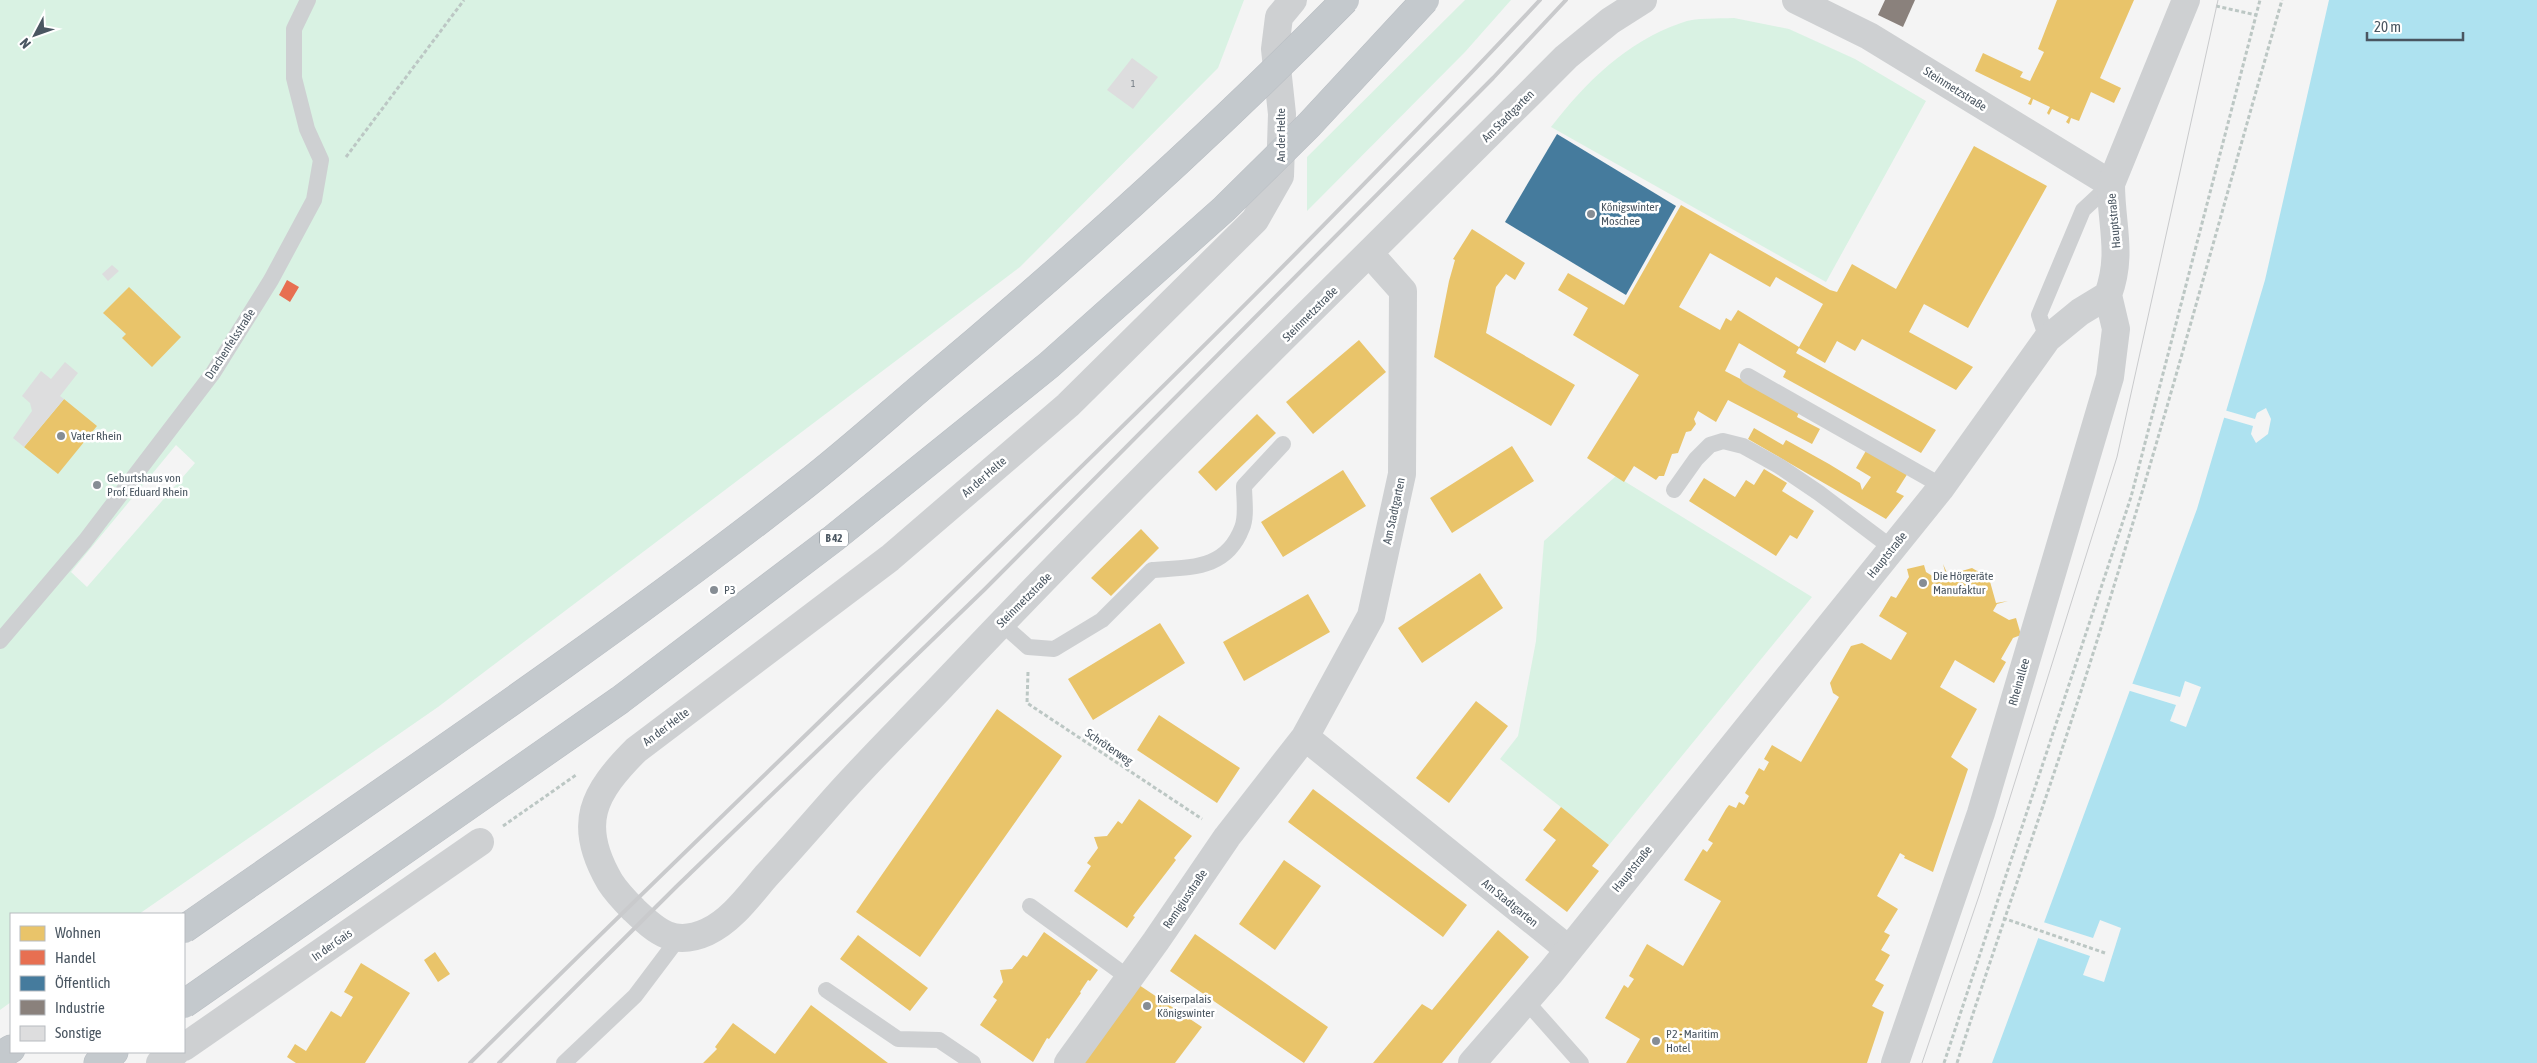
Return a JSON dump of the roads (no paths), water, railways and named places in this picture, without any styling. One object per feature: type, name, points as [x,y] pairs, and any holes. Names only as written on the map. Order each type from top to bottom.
[{"type":"highway","points":[[185,928],[596,642],[805,484],[1006,316],[1179,162],[1262,84],[1345,0]]},
{"type":"highway","name":"B 42","points":[[185,1003],[620,700],[834,538],[1049,365],[1231,202],[1309,125],[1425,0]]},
{"type":"highway","points":[[98,1063],[113,1053]]},
{"type":"street","name":"An der Helte","points":[[678,939],[656,931],[616,892],[595,852],[592,834],[593,814],[598,796],[612,773],[636,750],[890,558],[1068,405],[1254,220],[1280,176],[1282,114],[1274,49],[1279,17],[1293,0]]},
{"type":"street","name":"Am Stadtgarten","points":[[1568,949],[1305,737],[1372,616],[1402,474],[1403,291],[1370,254],[1566,57],[1610,21],[1643,0]]},
{"type":"street","name":"Steinmetzstraße","points":[[1796,0],[1869,36],[2111,184]]},
{"type":"street","name":"Hauptstraße","points":[[1472,1063],[1526,1001],[1942,486],[2047,338],[2080,312],[2108,296],[2115,277],[2117,243],[2111,209],[2111,184],[2186,0]]},
{"type":"street","name":"Steinmetzstraße","points":[[678,939],[694,937],[711,931],[735,911],[835,799],[1001,623],[1370,254]]},
{"type":"street","name":"Rheinallee","points":[[1895,1063],[1981,813],[2110,377],[2116,329],[2108,296]]},
{"type":"street","name":"Remigiusstraße","points":[[1068,1063],[1130,978],[1227,837],[1305,737]]},
{"type":"street","name":"In der Gais","points":[[185,1046],[480,842]]},
{"type":"street","points":[[160,1063],[175,1053]]},
{"type":"lane","name":"Drachenfelsstraße","points":[[0,641],[85,541],[213,373],[271,280],[314,200],[321,160],[307,129],[294,78],[294,29],[308,0]]},
{"type":"lane","points":[[2047,338],[2039,315],[2083,210],[2111,184]]},
{"type":"lane","points":[[1748,376],[1942,486]]},
{"type":"lane","points":[[1674,490],[1696,459],[1710,445],[1724,441],[1743,446],[1779,466],[1819,493],[1892,548]]},
{"type":"lane","points":[[1001,623],[1028,647],[1054,649],[1102,620],[1152,570],[1195,566],[1225,556],[1243,527],[1244,486],[1283,444]]},
{"type":"lane","points":[[1030,906],[1130,978]]},
{"type":"lane","points":[[564,1063],[635,996],[678,939]]},
{"type":"lane","points":[[826,990],[898,1039],[940,1040],[973,1063]]},
{"type":"lane","points":[[1526,1001],[1581,1063]]},
{"type":"water","points":[[2329,0],[2537,0],[2537,1063],[1992,1063],[2197,509],[2265,280]]},
{"type":"tram line","points":[[1922,1063],[1980,893],[2117,457],[2218,0]]},
{"type":"railway","points":[[470,1063],[1145,404],[1410,137],[1540,0]]},
{"type":"railway","points":[[499,1063],[676,887],[985,589],[1493,78],[1566,0]]},
{"type":"place","name":"Königswinter Moschee","points":[[1591,214]]},
{"type":"place","name":"Vater Rhein","points":[[61,436]]},
{"type":"place","name":"Geburtshaus von Prof. Eduard Rhein","points":[[97,485]]},
{"type":"place","name":"Die Hörgeräte Manufaktur","points":[[1923,583]]},
{"type":"place","name":"P3","points":[[714,590]]},
{"type":"place","name":"Kaiserpalais Königswinter","points":[[1147,1006]]},
{"type":"place","name":"P2 - Maritim Hotel","points":[[1656,1041]]}]
